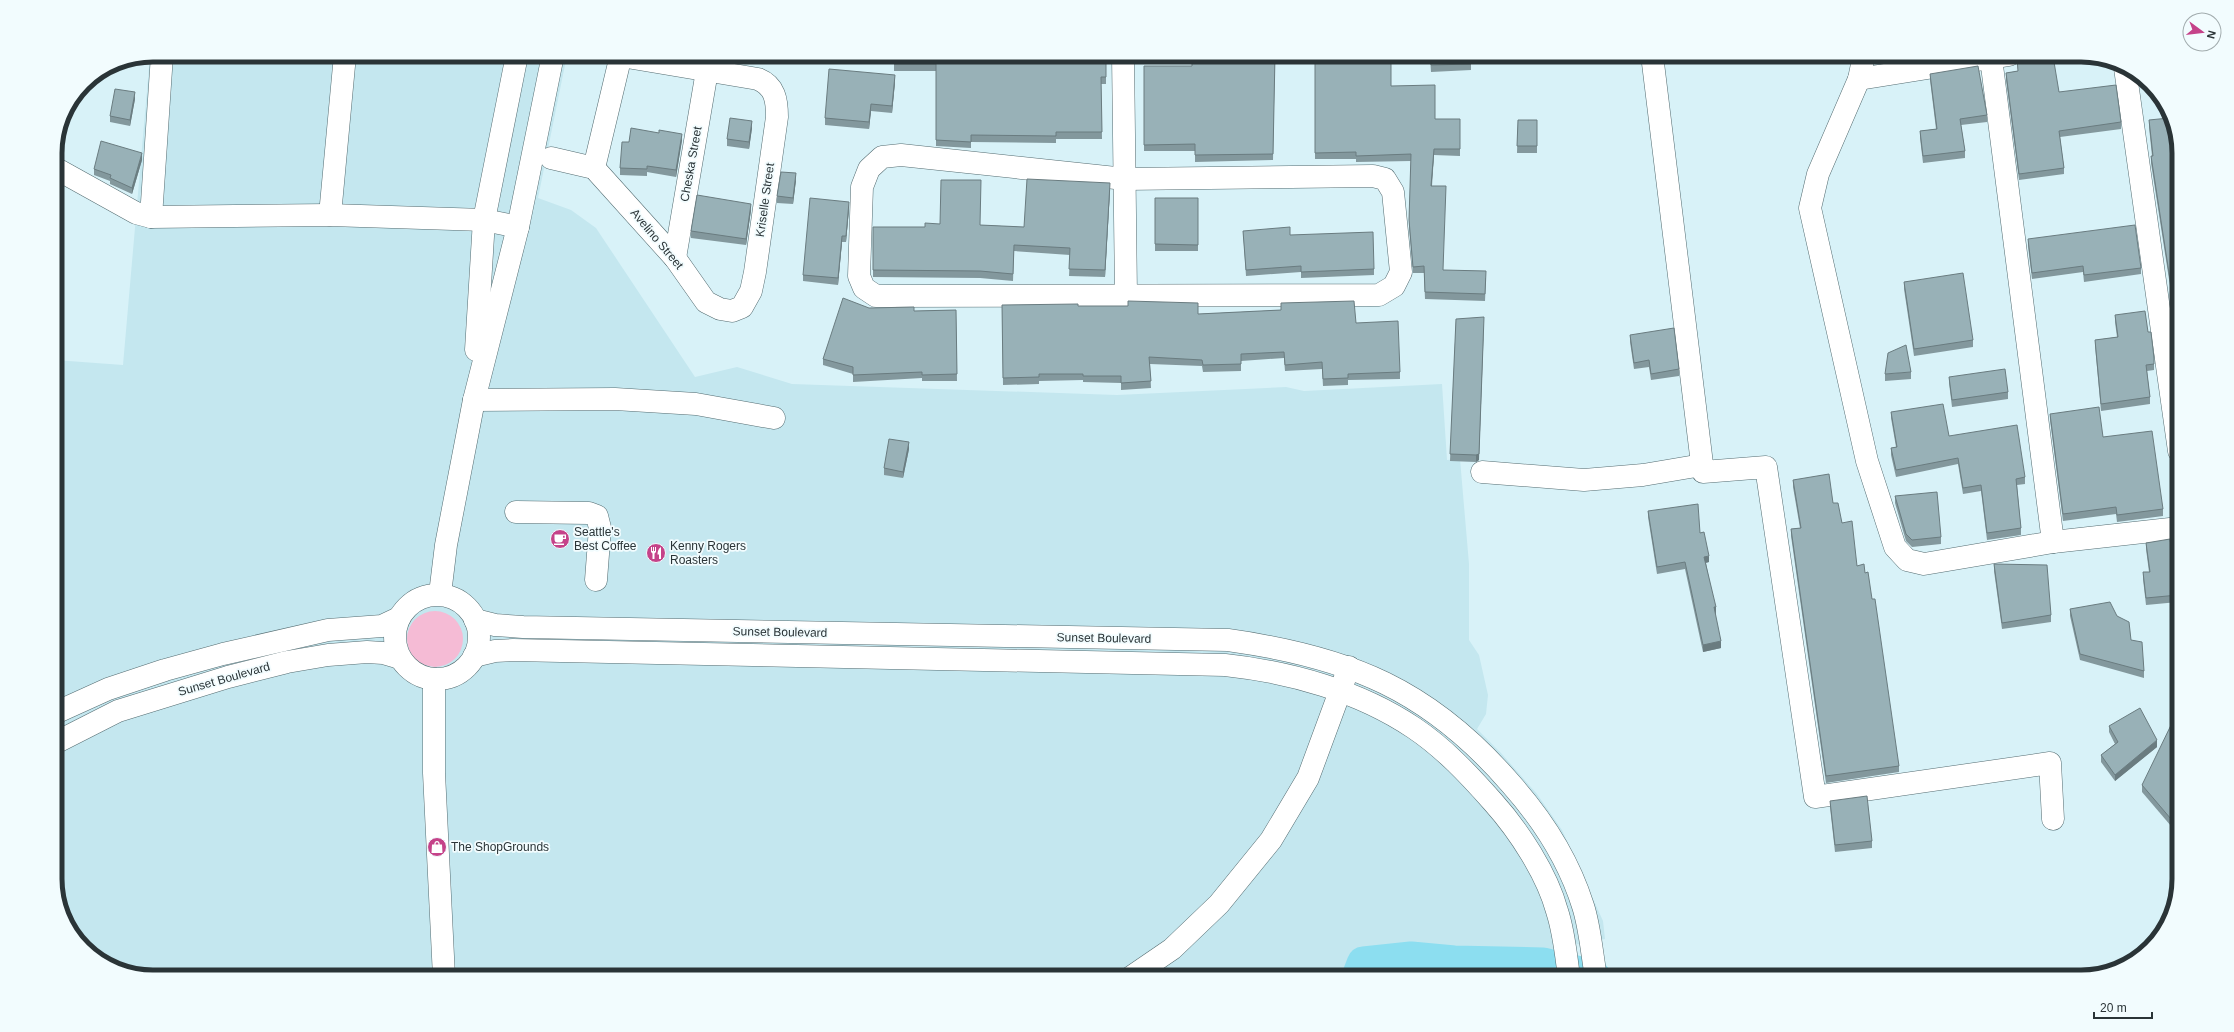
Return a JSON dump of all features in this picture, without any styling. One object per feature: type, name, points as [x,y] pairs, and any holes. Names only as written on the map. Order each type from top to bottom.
[{"type":"street","points":[[151,217],[162,62]]},
{"type":"street","points":[[330,215],[344,62]]},
{"type":"street","points":[[474,400],[484,220],[516,62]]},
{"type":"street","points":[[440,594],[446,545],[474,400],[518,227],[552,62]]},
{"type":"street","points":[[551,158],[594,168],[619,62]]},
{"type":"street","points":[[659,62],[707,71]]},
{"type":"street","points":[[1124,62],[1126,295]]},
{"type":"street","points":[[1653,62],[1703,472],[1766,467],[1815,797],[2050,762],[2053,819]]},
{"type":"street","points":[[1863,62],[1859,79],[1818,174],[1810,208],[1867,461],[1895,547],[1907,560],[1924,564],[2053,542],[2172,529]]},
{"type":"street","points":[[1859,79],[1968,62]]},
{"type":"street","points":[[2001,62],[2053,542]]},
{"type":"street","name":"Kriselle Street","points":[[707,71],[758,79],[767,83],[773,91],[777,103],[777,117],[755,272],[751,291],[742,307]]},
{"type":"street","name":"Cheska Street","points":[[675,258],[707,71]]},
{"type":"street","points":[[2126,73],[2172,401]]},
{"type":"street","points":[[902,155],[1125,179],[1373,176],[1385,179],[1392,192],[1401,272],[1394,286],[1378,295],[1126,295],[876,296],[864,288],[859,276],[862,187],[869,169],[882,157],[902,155]]},
{"type":"street","name":"Avelino Street","points":[[594,168],[675,258],[706,302],[720,309],[732,311],[742,307]]},
{"type":"street","points":[[62,172],[136,213],[151,217],[330,215],[484,220],[518,227]]},
{"type":"street","points":[[474,400],[615,399],[696,404],[774,418]]},
{"type":"street","points":[[1482,472],[1584,480],[1643,475],[1702,465]]},
{"type":"street","points":[[516,512],[589,513],[597,516],[600,528],[596,580]]},
{"type":"street","points":[[440,594],[461,602],[475,620],[479,638],[474,656],[469,664],[458,673],[444,679],[434,679],[415,673],[400,658],[394,638],[399,618],[412,602],[420,598],[440,594]]},
{"type":"street","name":"Sunset Boulevard","points":[[62,710],[108,689],[194,662],[281,639],[328,630],[382,626],[399,618]]},
{"type":"street","name":"Sunset Boulevard","points":[[475,620],[495,625],[523,628],[1228,640],[1267,645],[1314,656],[1349,667],[1397,688],[1427,706],[1459,730],[1496,766],[1524,799],[1550,834],[1568,870],[1583,906],[1595,970]]},
{"type":"street","name":"Sunset Boulevard","points":[[474,656],[495,650],[513,650],[1225,665],[1261,669],[1306,680],[1341,692],[1386,712],[1414,728],[1442,749],[1471,777],[1503,813],[1526,845],[1557,910],[1568,970]]},
{"type":"street","name":"Sunset Boulevard","points":[[62,739],[118,711],[228,677],[287,662],[328,655],[367,652],[383,653],[400,658]]},
{"type":"street","points":[[1141,970],[1172,949],[1219,904],[1271,840],[1308,778],[1349,667]]},
{"type":"street","points":[[434,679],[434,773],[444,970]]},
{"type":"shaded area","points":[[149,62],[566,62],[538,198],[571,210],[596,228],[695,377],[737,367],[792,384],[1117,395],[1286,387],[1304,391],[1442,384],[1447,460],[1460,459],[1469,564],[1469,640],[1479,655],[1488,695],[1486,714],[1477,729],[1501,753],[1537,794],[1562,830],[1603,921],[1605,939],[1552,949],[1552,967],[1411,959],[1364,964],[1362,970],[147,970],[118,963],[107,958],[98,951],[74,925],[65,903],[62,885],[62,361],[123,365]]},
{"type":"shaded area","points":[[429,611],[441,611],[455,619],[463,633],[461,650],[455,659],[441,667],[429,667],[419,662],[412,655],[407,645],[407,633],[412,623],[419,616]]},
{"type":"building","points":[[894,62],[1106,62],[1106,77],[1101,77],[1102,132],[1056,132],[1056,136],[971,135],[971,142],[936,140],[936,64],[894,64]]},
{"type":"building","points":[[1192,62],[1275,62],[1273,154],[1195,155],[1195,144],[1144,145],[1144,66],[1192,66]]},
{"type":"building","points":[[1315,62],[1391,62],[1391,86],[1435,85],[1435,119],[1460,119],[1460,149],[1434,149],[1431,186],[1446,186],[1443,270],[1486,271],[1485,294],[1425,292],[1424,266],[1413,267],[1409,220],[1411,154],[1356,156],[1356,152],[1315,153]]},
{"type":"building","points":[[1431,62],[1471,62],[1471,64],[1431,65]]},
{"type":"building","points":[[2017,62],[2054,62],[2059,92],[2116,85],[2121,122],[2059,131],[2064,168],[2019,174],[2006,73],[2018,71]]},
{"type":"building","points":[[1978,66],[1987,115],[1960,119],[1965,151],[1923,156],[1920,131],[1937,129],[1930,74]]},
{"type":"building","points":[[829,69],[895,75],[892,106],[871,104],[869,122],[825,118]]},
{"type":"building","points":[[115,89],[135,92],[130,120],[110,116]]},
{"type":"building","points":[[730,118],[752,121],[749,142],[727,139]]},
{"type":"building","points":[[2165,118],[2172,147],[2172,292],[2151,156],[2153,156],[2149,120]]},
{"type":"building","points":[[1518,120],[1537,120],[1537,146],[1517,146]]},
{"type":"building","points":[[631,128],[659,133],[659,130],[682,134],[676,170],[647,166],[647,169],[620,168],[622,142],[629,142]]},
{"type":"building","points":[[101,141],[142,153],[132,188],[110,178],[111,175],[94,169]]},
{"type":"building","points":[[781,172],[796,173],[793,198],[777,196]]},
{"type":"building","points":[[1027,179],[1110,183],[1105,270],[1069,269],[1070,248],[1014,245],[1013,274],[980,271],[873,270],[873,227],[925,227],[925,223],[940,224],[941,180],[981,180],[980,225],[1024,227]]},
{"type":"building","points":[[697,195],[751,204],[746,239],[691,231]]},
{"type":"building","points":[[810,198],[849,202],[846,236],[842,236],[838,278],[803,275]]},
{"type":"building","points":[[1155,198],[1198,198],[1198,245],[1155,244]]},
{"type":"building","points":[[2135,225],[2141,268],[2084,275],[2083,266],[2032,273],[2028,239]]},
{"type":"building","points":[[1290,227],[1290,235],[1373,232],[1374,269],[1301,272],[1301,266],[1246,270],[1243,231]]},
{"type":"building","points":[[1963,273],[1973,340],[1914,349],[1904,282]]},
{"type":"building","points":[[843,298],[869,308],[914,307],[914,311],[956,310],[957,374],[922,375],[922,372],[853,375],[853,367],[823,359]]},
{"type":"building","points":[[1128,301],[1198,303],[1198,314],[1281,310],[1281,303],[1354,301],[1356,323],[1398,321],[1400,372],[1348,374],[1348,378],[1323,379],[1322,362],[1285,365],[1284,352],[1241,354],[1241,364],[1203,365],[1202,360],[1149,357],[1151,381],[1121,383],[1121,376],[1083,376],[1083,374],[1039,374],[1039,377],[1003,378],[1002,305],[1078,304],[1078,306],[1128,306]]},
{"type":"building","points":[[2145,311],[2148,332],[2151,332],[2154,358],[2154,364],[2146,365],[2150,397],[2101,404],[2095,340],[2118,337],[2115,315]]},
{"type":"building","points":[[1484,317],[1479,454],[1450,454],[1456,319]]},
{"type":"building","points":[[1674,328],[1679,369],[1651,374],[1649,360],[1634,363],[1630,335]]},
{"type":"building","points":[[1906,345],[1911,372],[1885,374],[1888,353]]},
{"type":"building","points":[[2005,369],[2008,392],[1952,400],[1949,377]]},
{"type":"building","points":[[1943,404],[1949,436],[2017,425],[2025,477],[2016,479],[2021,528],[1987,533],[1981,485],[1963,488],[1958,458],[1896,470],[1891,448],[1897,447],[1891,412]]},
{"type":"building","points":[[2099,407],[2103,437],[2152,431],[2163,509],[2117,515],[2116,507],[2063,514],[2050,414]]},
{"type":"building","points":[[889,439],[909,442],[903,472],[884,468]]},
{"type":"building","points":[[1829,474],[1833,503],[1838,503],[1842,523],[1852,521],[1857,566],[1864,564],[1865,573],[1868,572],[1872,599],[1875,599],[1899,766],[1826,776],[1791,529],[1801,528],[1793,480]]},
{"type":"building","points":[[1937,492],[1941,537],[1912,540],[1906,534],[1895,496]]},
{"type":"building","points":[[1698,504],[1700,533],[1704,532],[1709,556],[1704,557],[1716,607],[1714,607],[1721,641],[1703,645],[1685,562],[1657,567],[1648,511]]},
{"type":"building","points":[[2170,539],[2172,553],[2172,596],[2146,598],[2143,572],[2150,572],[2146,543]]},
{"type":"building","points":[[1994,564],[2047,565],[2051,615],[2002,623]]},
{"type":"building","points":[[2110,602],[2117,616],[2129,622],[2131,640],[2142,642],[2144,671],[2080,654],[2070,609]]},
{"type":"building","points":[[2140,708],[2157,740],[2115,775],[2101,755],[2118,742],[2109,726]]},
{"type":"building","points":[[2172,723],[2172,818],[2171,819],[2142,785]]},
{"type":"building","points":[[1867,796],[1872,841],[1835,845],[1830,801]]},
{"type":"waterway","points":[[1362,970],[1364,964],[1411,959],[1454,963],[1543,965],[1564,970]]},
{"type":"place","name":"Seattle's Best Coffee","points":[[560,539]]},
{"type":"place","name":"Kenny Rogers Roasters","points":[[656,553]]},
{"type":"place","name":"The ShopGrounds","points":[[437,847]]}]
